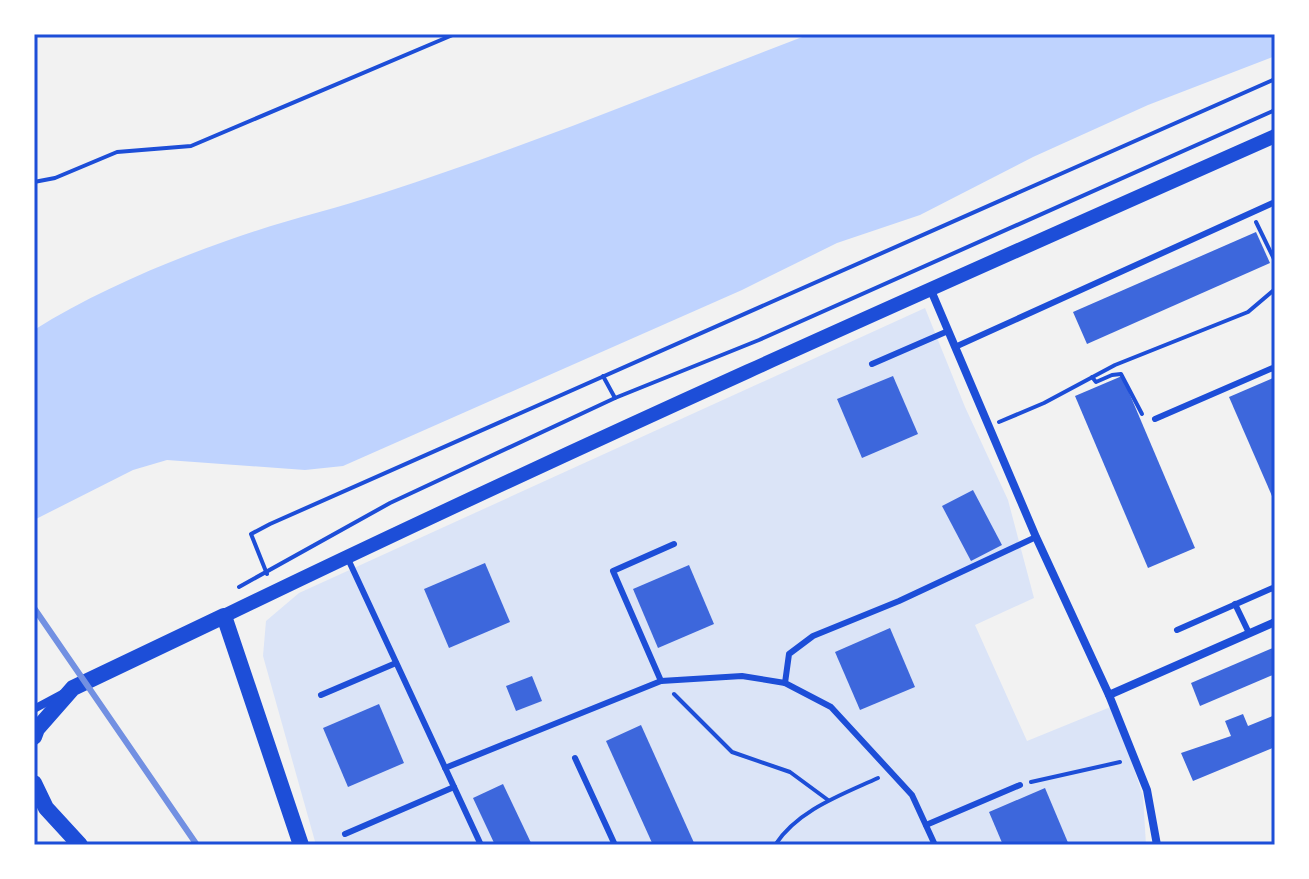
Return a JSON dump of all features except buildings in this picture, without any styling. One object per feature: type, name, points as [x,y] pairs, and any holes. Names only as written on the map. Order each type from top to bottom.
[{"type":"main road","points":[[34,737],[37,729],[73,688],[224,616],[301,845]]},
{"type":"main road","points":[[34,783],[46,808],[80,845]]},
{"type":"street","points":[[224,616],[346,556],[930,288],[1275,136]]},
{"type":"street","points":[[930,288],[1036,537],[1109,695],[1147,790],[1157,845]]},
{"type":"street","points":[[1109,695],[1275,622]]},
{"type":"street","points":[[34,709],[73,688]]},
{"type":"lane","points":[[955,347],[1275,202]]},
{"type":"lane","points":[[872,364],[948,331]]},
{"type":"lane","points":[[1155,419],[1275,367]]},
{"type":"lane","points":[[785,683],[789,654],[813,636],[899,601],[1036,537]]},
{"type":"lane","points":[[661,681],[613,571],[674,544]]},
{"type":"lane","points":[[346,556],[481,845]]},
{"type":"lane","points":[[1177,630],[1275,587]]},
{"type":"lane","points":[[1235,604],[1249,633]]},
{"type":"lane","points":[[321,695],[396,663]]},
{"type":"lane","points":[[445,768],[661,681],[742,676],[785,683],[831,707],[912,795],[935,845]]},
{"type":"lane","points":[[575,758],[615,845]]},
{"type":"lane","points":[[926,825],[1020,785]]},
{"type":"lane","points":[[345,834],[454,787]]},
{"type":"path","points":[[34,182],[55,178],[117,152],[191,146],[455,34]]},
{"type":"path","points":[[275,591],[251,534],[270,524],[1275,79]]},
{"type":"path","points":[[239,587],[390,503],[615,398],[759,340],[1275,110]]},
{"type":"path","points":[[1251,212],[1275,261]]},
{"type":"path","points":[[990,426],[1044,403],[1091,377],[1248,312],[1275,289]]},
{"type":"path","points":[[1091,377],[1096,382],[1121,374],[1143,418],[1148,422],[1155,419]]},
{"type":"path","points":[[603,376],[615,398]]},
{"type":"path","points":[[661,681],[732,752],[790,772],[828,800]]},
{"type":"path","points":[[1020,785],[1134,759]]},
{"type":"path","points":[[775,845],[785,829],[828,800],[891,773]]},
{"type":"shaded area","points":[[925,308],[965,407],[1008,500],[1034,598],[975,625],[1027,741],[1113,706],[1143,796],[1146,845],[316,845],[263,656],[266,621],[299,593]]},
{"type":"water","points":[[810,34],[1275,34],[1275,56],[1148,105],[1033,157],[920,215],[837,243],[742,290],[343,466],[305,470],[167,460],[133,470],[34,520],[34,330],[104,292],[202,250],[491,156]]},
{"type":"railway","points":[[34,608],[197,845]]}]
